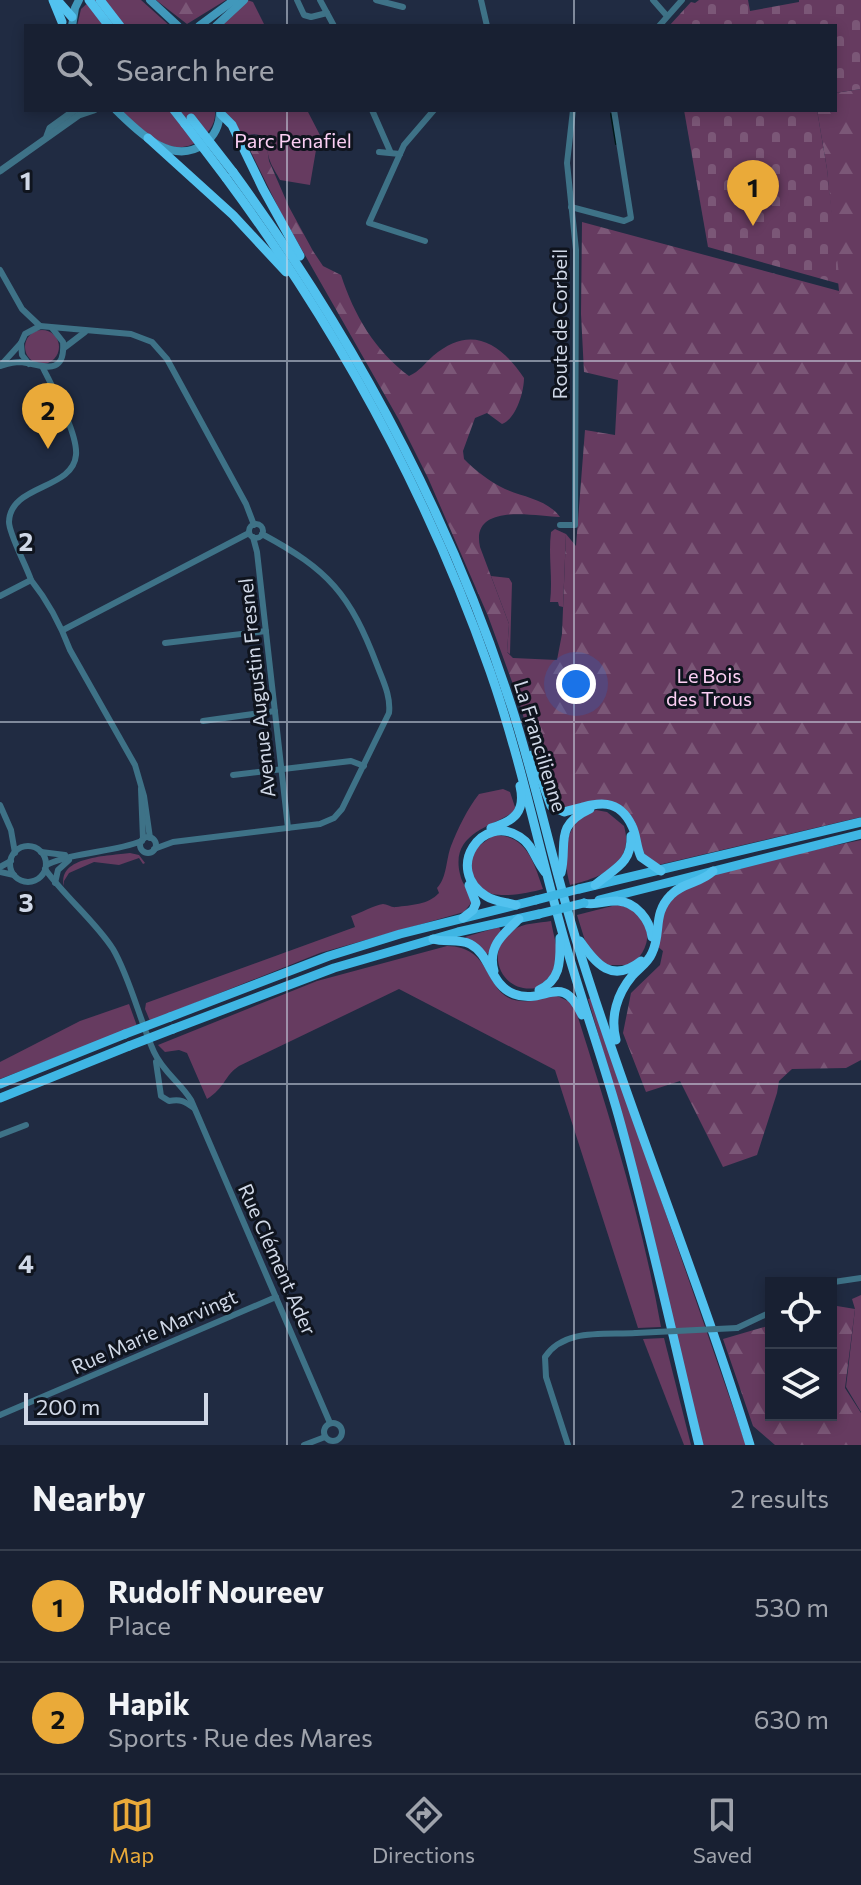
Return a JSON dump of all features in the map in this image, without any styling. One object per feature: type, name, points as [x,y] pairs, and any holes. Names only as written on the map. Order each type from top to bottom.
[{"type":"highway","points":[[55,0],[68,23]]},
{"type":"highway","points":[[89,0],[107,24]]},
{"type":"highway","points":[[100,0],[118,24]]},
{"type":"highway","name":"La Francilienne","points":[[176,112],[291,254],[382,404],[440,521],[477,609],[522,743],[575,934],[750,1445]]},
{"type":"highway","name":"La Francilienne","points":[[186,112],[295,276],[373,409],[431,524],[490,671],[522,771],[561,927],[631,1164],[699,1445]]},
{"type":"highway","points":[[221,112],[232,125],[283,228],[333,310],[337,326]]},
{"type":"highway","points":[[148,138],[233,215],[285,271],[295,276]]},
{"type":"highway","points":[[522,743],[531,751],[551,806],[564,812],[595,803],[617,809],[632,826],[641,857],[661,871]]},
{"type":"highway","points":[[463,918],[476,903],[463,870],[466,849],[481,833],[510,822],[520,813],[522,797],[519,782],[522,771]]},
{"type":"highway","points":[[559,876],[563,869],[562,842],[569,825],[585,811],[599,807],[607,809],[625,823],[631,845],[621,866],[595,885]]},
{"type":"highway","points":[[516,905],[485,896],[470,879],[467,860],[475,843],[492,832],[512,833],[529,845],[547,874]]},
{"type":"highway","points":[[616,1056],[614,1018],[617,1001],[630,978],[656,945],[657,922],[663,904],[687,883],[707,878],[713,871]]},
{"type":"highway","points":[[575,934],[597,964],[615,970],[639,963],[652,942],[650,925],[633,906],[617,901],[593,905],[584,903]]},
{"type":"highway","points":[[519,919],[498,940],[492,958],[499,980],[519,993],[537,991],[547,986],[556,975],[561,958],[561,927]]},
{"type":"highway","points":[[433,939],[462,941],[476,948],[497,981],[511,993],[529,996],[548,991],[567,993],[591,1025]]},
{"type":"main road","points":[[68,23],[79,0]]},
{"type":"main road","points":[[150,0],[176,24]]},
{"type":"main road","points":[[202,24],[234,0]]},
{"type":"main road","points":[[218,24],[244,0]]},
{"type":"main road","points":[[118,112],[148,138],[177,152],[194,149],[211,137],[221,112]]},
{"type":"main road","points":[[0,1084],[329,956],[558,894],[861,822]]},
{"type":"main road","points":[[0,1098],[334,968],[433,939],[861,834]]},
{"type":"street","points":[[297,0],[304,15],[311,17],[327,13]]},
{"type":"street","points":[[320,0],[333,24]]},
{"type":"street","points":[[376,0],[403,7]]},
{"type":"street","points":[[481,0],[487,24]]},
{"type":"street","points":[[653,0],[667,16]]},
{"type":"street","points":[[661,24],[682,0]]},
{"type":"street","points":[[2,168],[79,112]]},
{"type":"street","points":[[373,112],[390,151]]},
{"type":"street","points":[[425,241],[369,223],[404,145],[432,112]]},
{"type":"street","name":"Route de Corbeil","points":[[560,525],[575,525],[576,250],[567,163],[573,112]]},
{"type":"street","points":[[571,207],[626,222],[631,218],[614,112]]},
{"type":"street","points":[[379,152],[400,154]]},
{"type":"street","points":[[0,270],[22,309],[40,326],[52,328],[61,336],[64,348]]},
{"type":"street","points":[[0,366],[25,334],[40,326]]},
{"type":"street","name":"Avenue Augustin Fresnel","points":[[52,328],[131,334],[143,337],[158,347],[246,504],[255,534],[288,828]]},
{"type":"street","points":[[0,366],[16,362],[43,368],[51,366],[60,359],[64,348],[85,332]]},
{"type":"street","points":[[21,343],[22,355],[29,364]]},
{"type":"street","points":[[51,366],[51,383]]},
{"type":"street","points":[[43,368],[75,445],[76,457],[66,473],[25,497],[12,510],[10,527],[31,580],[63,630],[70,650],[135,765],[144,796],[147,839],[143,851]]},
{"type":"street","points":[[63,630],[240,535],[255,534],[271,539],[333,582],[351,608],[370,646],[390,705],[346,804],[334,818],[324,823],[173,842],[149,853],[119,848]]},
{"type":"street","points":[[0,596],[31,580]]},
{"type":"street","points":[[165,643],[266,631]]},
{"type":"street","points":[[203,721],[275,711]]},
{"type":"street","points":[[233,775],[351,761],[364,766]]},
{"type":"street","points":[[0,805],[11,830],[15,853],[0,870]]},
{"type":"street","points":[[11,830],[28,847],[41,852],[76,855]]},
{"type":"street","points":[[147,839],[156,844],[154,849]]},
{"type":"street","points":[[0,870],[22,881],[37,880],[46,867],[76,855],[119,848],[147,839],[173,842]]},
{"type":"street","points":[[15,853],[28,847]]},
{"type":"street","points":[[41,852],[46,867]]},
{"type":"street","points":[[56,885],[61,865],[76,855]]},
{"type":"street","points":[[11,861],[14,875]]},
{"type":"street","name":"Rue Clément Ader","points":[[46,867],[56,885],[115,953],[155,1054],[161,1085]]},
{"type":"street","name":"Rue Clément Ader","points":[[37,880],[56,885]]},
{"type":"street","name":"Rue Clément Ader","points":[[155,1054],[195,1108],[330,1423]]},
{"type":"street","points":[[171,1079],[161,1085],[163,1098],[169,1101],[177,1099],[195,1108]]},
{"type":"street","points":[[177,1099],[181,1087]]},
{"type":"street","points":[[0,1135],[26,1125]]},
{"type":"street","points":[[837,1282],[861,1278]]},
{"type":"street","name":"Rue Marie Marvingt","points":[[0,1415],[276,1297]]},
{"type":"street","points":[[568,1445],[546,1377],[545,1357],[558,1343],[579,1336],[737,1328],[765,1315]]},
{"type":"street","points":[[330,1423],[336,1423],[341,1428],[341,1442],[325,1437],[324,1428],[330,1423]]},
{"type":"street","points":[[304,1445],[325,1437]]},
{"type":"green space","points":[[91,0],[141,0],[168,24],[77,24],[81,9]]},
{"type":"green space","points":[[156,0],[226,0],[187,24]]},
{"type":"green space","points":[[247,0],[253,2],[264,24],[222,24]]},
{"type":"green space","points":[[699,0],[748,0],[750,11],[799,0],[861,0],[861,89],[837,93],[837,24],[671,24],[691,2]]},
{"type":"green space","name":"Le Bois des Trous","points":[[861,89],[861,817],[654,866],[646,863],[632,826],[606,804],[556,809],[544,790],[519,701],[488,616],[428,478],[399,420],[281,213],[247,144],[248,137],[261,137],[289,207],[313,251],[323,266],[341,275],[367,331],[397,366],[409,376],[447,346],[472,339],[505,355],[524,378],[521,397],[511,417],[502,424],[487,413],[475,418],[463,451],[464,459],[488,479],[542,503],[560,517],[521,514],[494,517],[485,523],[480,533],[480,547],[509,624],[507,652],[513,658],[557,660],[562,634],[566,534],[576,546],[585,430],[615,435],[618,380],[584,372],[582,222],[839,291],[827,169],[817,112],[837,112],[837,93]]},
{"type":"green space","points":[[123,112],[215,112],[212,126],[191,145],[170,146],[139,127]]},
{"type":"green space","name":"Parc Penafiel","points":[[225,112],[308,112],[322,139],[316,150],[310,185],[280,180],[263,138],[256,134],[241,137]]},
{"type":"green space","points":[[684,112],[817,112],[840,284],[708,247]]},
{"type":"green space","points":[[42,330],[54,335],[59,347],[54,359],[42,364],[30,359],[25,347],[30,335]]},
{"type":"green space","points":[[555,529],[566,534],[563,607],[558,602],[550,602],[550,541],[551,532]]},
{"type":"green space","points":[[491,576],[509,578],[512,583],[510,654],[507,652],[509,624]]},
{"type":"green space","points":[[503,789],[510,792],[516,810],[475,833],[461,849],[460,874],[471,903],[464,912],[320,953],[150,1021],[146,1003],[355,927],[351,916],[376,906],[413,905],[435,897],[445,874],[451,846],[471,806],[479,794]]},
{"type":"green space","points":[[596,810],[607,812],[624,826],[625,850],[613,867],[604,873],[570,885],[566,852],[571,831],[585,815]]},
{"type":"green space","points":[[494,835],[505,836],[522,845],[532,860],[543,889],[500,895],[480,889],[471,870],[473,850]]},
{"type":"green space","points":[[861,840],[861,1060],[846,1068],[792,1069],[779,1081],[757,1155],[723,1167],[680,1081],[646,1092],[623,1033],[631,993],[660,965],[663,951],[656,945],[663,904],[713,871]]},
{"type":"green space","points":[[130,853],[139,855],[145,863],[139,858],[119,865],[94,862],[69,873],[64,881],[68,869],[76,863]]},
{"type":"green space","points":[[616,905],[637,913],[647,929],[645,948],[631,965],[605,965],[587,947],[577,915]]},
{"type":"green space","points":[[551,921],[557,951],[552,973],[536,988],[513,984],[505,978],[498,959],[504,939],[521,926]]},
{"type":"green space","points":[[499,927],[501,931],[487,954],[465,937]]},
{"type":"green space","points":[[447,946],[464,949],[475,956],[504,995],[515,1000],[531,1001],[555,995],[570,1002],[576,1011],[634,1207],[661,1327],[638,1328],[555,1070],[399,989],[239,1066],[207,1099],[187,1053],[179,1050],[165,1052],[158,1045],[317,981]]},
{"type":"green space","points":[[591,998],[746,1445],[703,1445],[631,1147],[588,999]]},
{"type":"green space","points":[[129,1004],[137,1026],[0,1079],[0,1062],[80,1021]]},
{"type":"green space","points":[[861,1295],[861,1412],[846,1387],[855,1309],[852,1299]]},
{"type":"green space","points":[[837,1306],[855,1309],[845,1388],[861,1413],[861,1445],[775,1445],[753,1426],[723,1339],[765,1327],[765,1421],[837,1421]]},
{"type":"green space","points":[[664,1338],[691,1445],[684,1445],[643,1339]]},
{"type":"waterway","points":[[611,114],[616,144]]},
{"type":"place","name":"Rudolf Noureev","points":[[753,226]]},
{"type":"place","name":"Hapik","points":[[48,449]]}]
